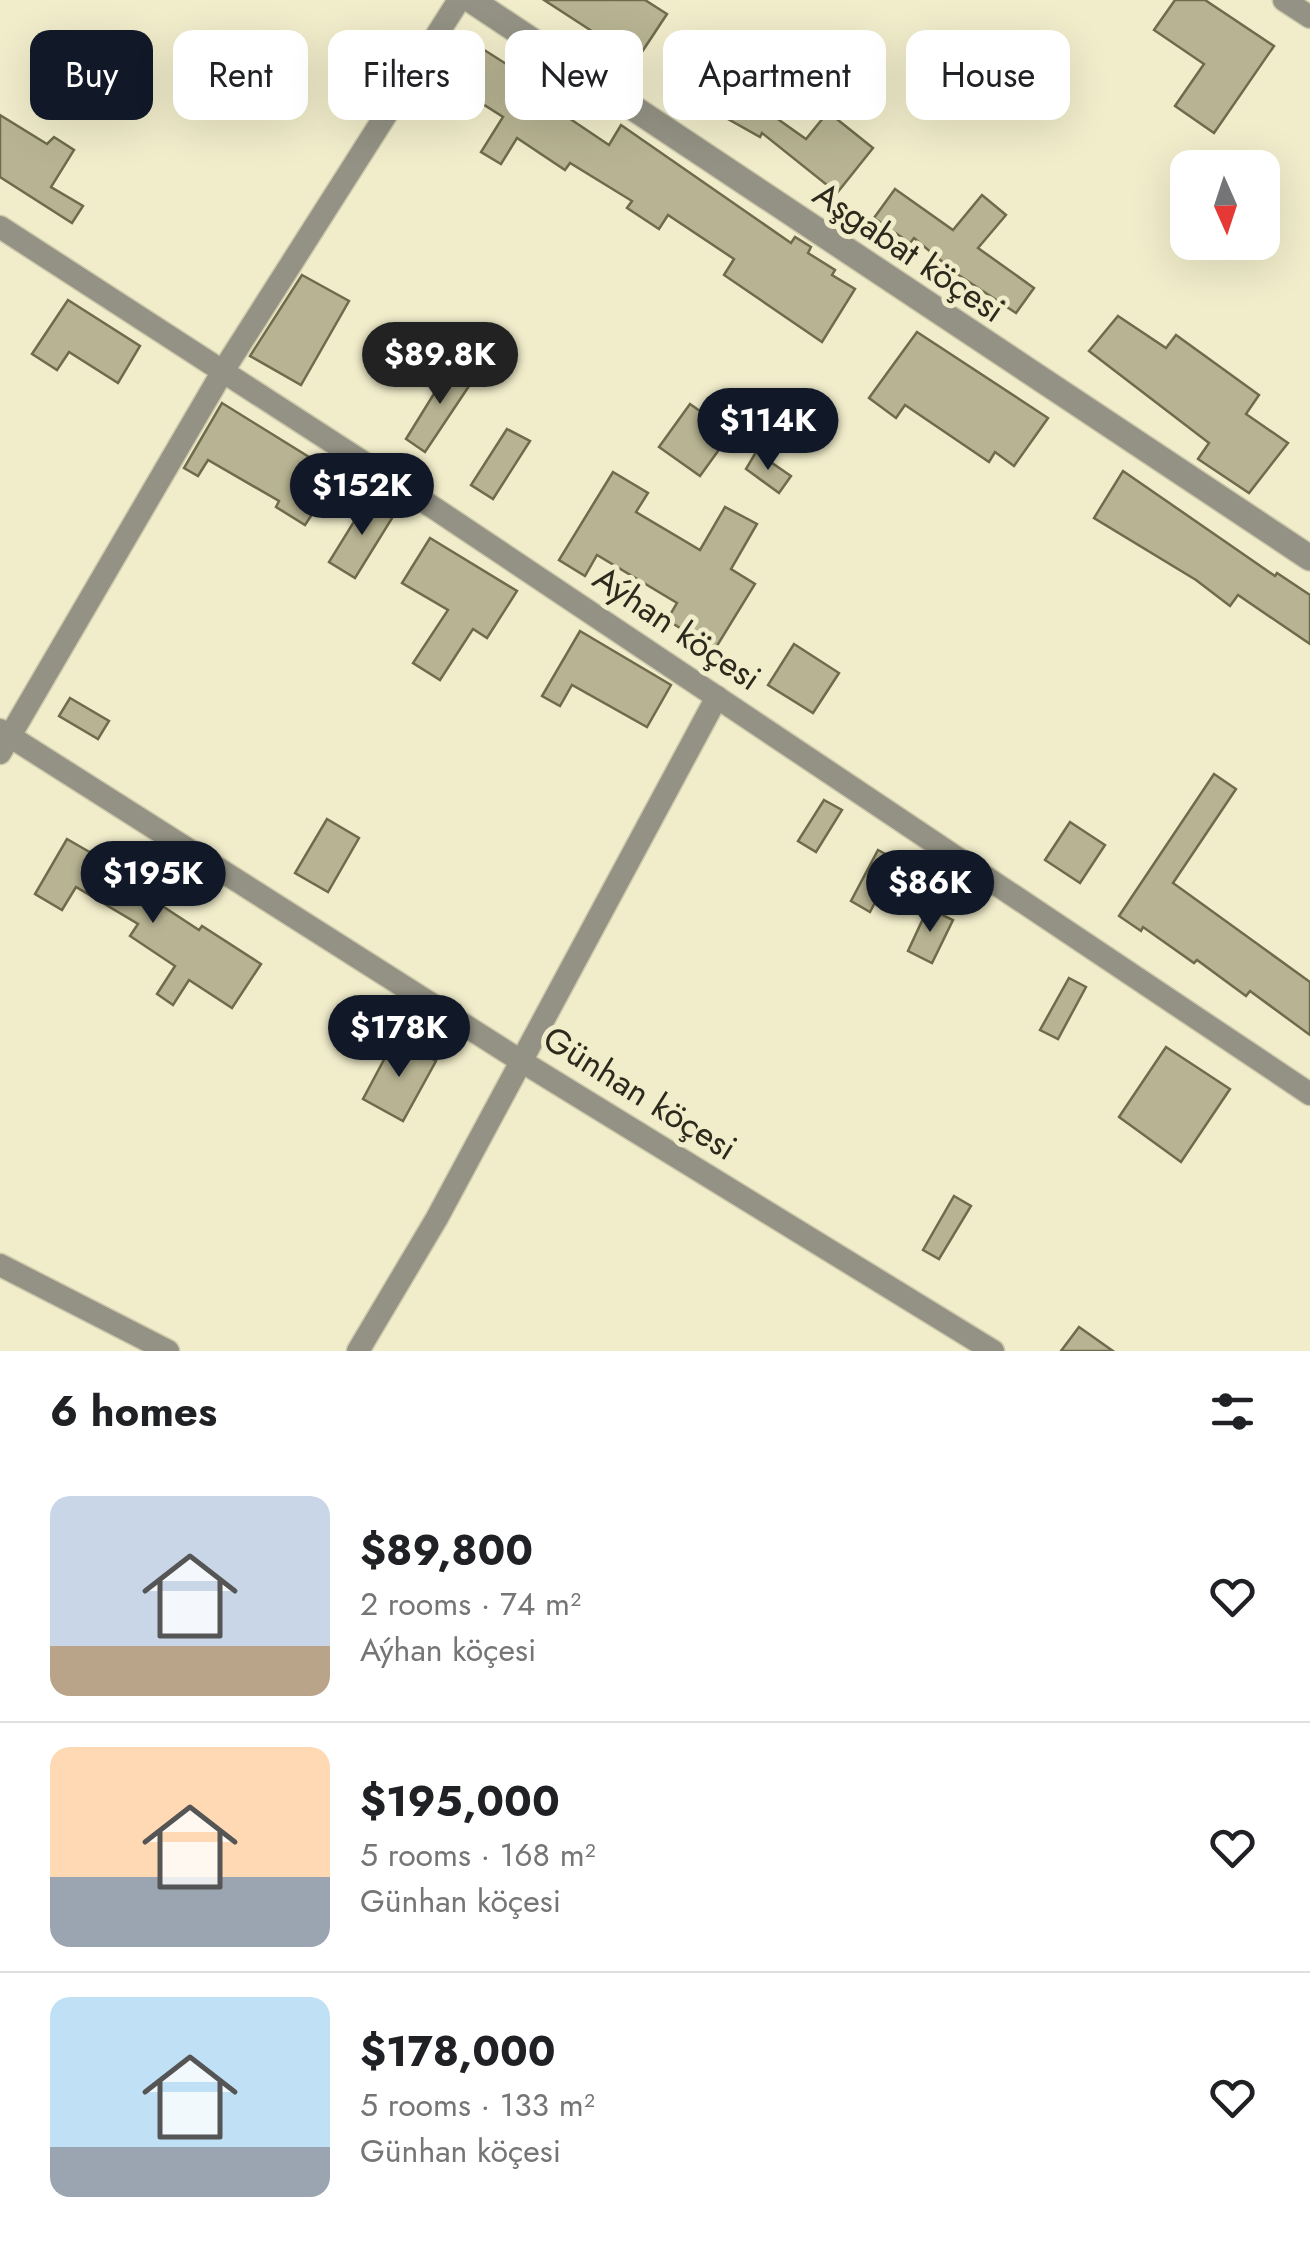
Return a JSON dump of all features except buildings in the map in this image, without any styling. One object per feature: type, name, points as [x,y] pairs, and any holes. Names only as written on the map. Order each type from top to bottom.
[{"type":"street","points":[[3,740],[223,371],[460,0]]},
{"type":"street","name":"Aşgabat köçesi","points":[[471,0],[1310,558]]},
{"type":"street","points":[[1284,0],[1310,18]]},
{"type":"street","name":"Aýhan köçesi","points":[[0,227],[717,697],[1310,1094]]},
{"type":"street","points":[[358,1351],[437,1218],[717,697]]},
{"type":"street","name":"Günhan köçesi","points":[[3,740],[993,1351]]},
{"type":"street","points":[[0,1265],[168,1351]]}]
